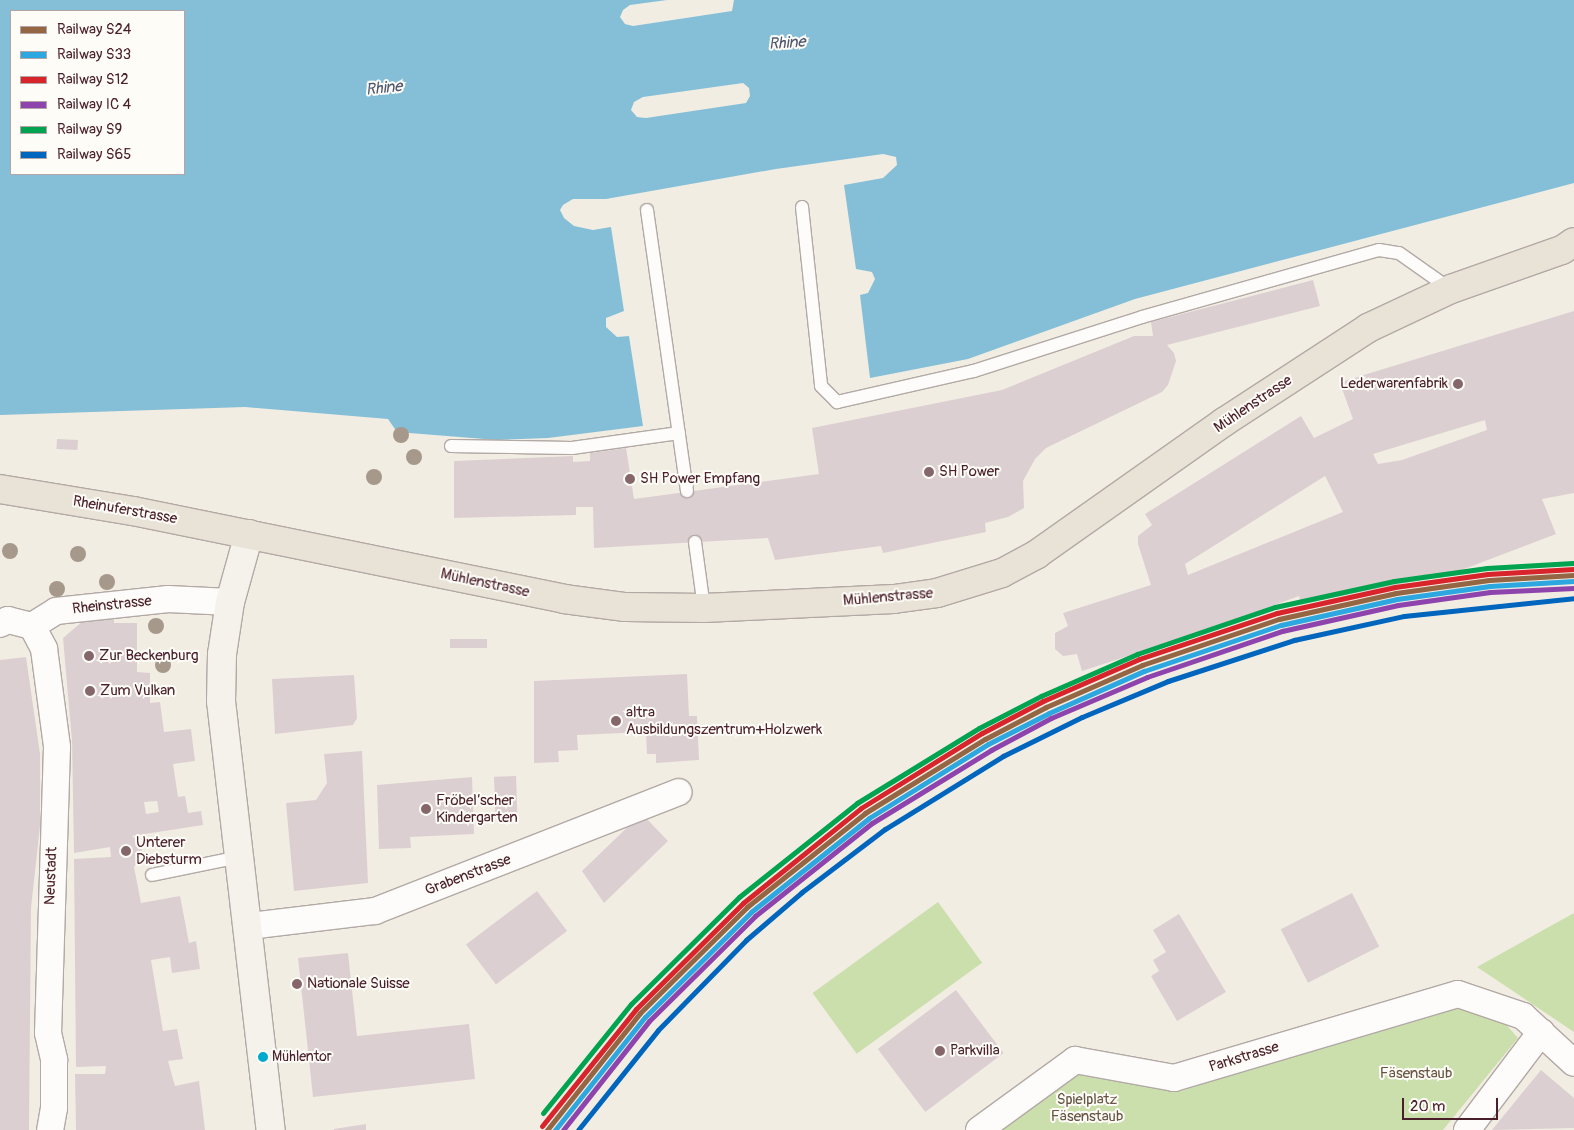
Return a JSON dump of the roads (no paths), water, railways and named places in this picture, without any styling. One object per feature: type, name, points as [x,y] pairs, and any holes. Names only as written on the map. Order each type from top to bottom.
[{"type":"main road","name":"Mühlenstrasse","points":[[248,534],[564,599],[625,607],[704,608],[894,599],[937,593],[1002,573],[1037,554],[1224,422],[1368,328],[1451,289],[1570,249]]},
{"type":"main road","name":"Rheinuferstrasse","points":[[0,489],[132,510],[248,534]]},
{"type":"main road","points":[[248,534],[230,602],[222,654],[221,701],[271,1130]]},
{"type":"street","name":"Rheinstrasse","points":[[32,626],[56,611],[168,599],[230,602]]},
{"type":"street","points":[[0,624],[8,620],[32,626]]},
{"type":"street","name":"Neustadt","points":[[32,626],[44,649],[57,746],[48,1023],[54,1060],[54,1108],[50,1130]]},
{"type":"street","name":"Grabenstrasse","points":[[248,926],[375,911],[679,792]]},
{"type":"street","name":"Parkstrasse","points":[[979,1130],[1074,1060],[1174,1078],[1458,994],[1532,1024]]},
{"type":"street","points":[[1467,1130],[1532,1024],[1574,1063]]},
{"type":"lane","points":[[802,206],[820,386],[837,402],[974,371],[1142,317],[1379,250],[1399,253],[1451,289]]},
{"type":"lane","points":[[647,210],[687,491]]},
{"type":"lane","points":[[450,446],[572,448],[679,434]]},
{"type":"lane","points":[[695,542],[704,608]]},
{"type":"lane","points":[[152,875],[240,857]]},
{"type":"water","name":"Rhine","points":[[0,0],[667,0],[630,5],[623,10],[620,17],[625,24],[633,26],[732,11],[734,0],[1574,0],[1574,183],[1135,299],[968,359],[870,378],[860,295],[868,293],[875,279],[872,272],[856,269],[844,185],[883,178],[897,165],[896,157],[883,154],[776,169],[606,199],[573,199],[563,205],[560,210],[564,218],[574,226],[593,230],[611,227],[624,311],[606,318],[606,327],[617,337],[629,336],[643,426],[548,438],[497,440],[397,432],[388,419],[245,407],[0,415]],"holes":[[[743,83],[749,88],[750,96],[746,103],[646,118],[637,117],[631,110],[634,102],[643,97]]]},
{"type":"rail line","name":"S9","points":[[543,1113],[631,1004],[739,897],[857,803],[979,728],[1041,696],[1137,654],[1275,607],[1394,581],[1487,568],[1573,563]]},
{"type":"rail line","name":"S12","points":[[542,1126],[636,1009],[743,903],[861,808],[982,733],[1043,701],[1139,659],[1277,613],[1395,587],[1488,574],[1574,569]]},
{"type":"rail line","name":"S24","points":[[547,1130],[640,1013],[747,907],[865,813],[985,739],[1046,707],[1142,665],[1279,619],[1396,593],[1489,580],[1574,575]]},
{"type":"rail line","name":"S33","points":[[555,1130],[645,1017],[751,912],[869,818],[988,744],[1049,713],[1144,671],[1281,625],[1397,599],[1490,586],[1574,581]]},
{"type":"rail line","name":"S65","points":[[578,1130],[658,1030],[746,940],[802,892],[885,829],[1003,756],[1082,717],[1168,681],[1294,640],[1404,616],[1574,598]]},
{"type":"place","name":"Lederwarenfabrik","points":[[1458,384]]},
{"type":"place","name":"SH Power","points":[[929,472]]},
{"type":"place","name":"SH Power Empfang","points":[[630,479]]},
{"type":"place","name":"Zur Beckenburg","points":[[89,656]]},
{"type":"place","name":"Zum Vulkan","points":[[90,691]]},
{"type":"place","name":"altra Ausbildungszentrum+Holzwerk","points":[[616,721]]},
{"type":"place","name":"Fröbel’scher Kindergarten","points":[[426,809]]},
{"type":"place","name":"Unterer Diebsturm","points":[[126,851]]},
{"type":"place","name":"Nationale Suisse","points":[[297,984]]},
{"type":"place","name":"Parkvilla","points":[[940,1051]]},
{"type":"place","name":"Mühlentor","points":[[263,1057]]},
{"type":"park label","name":"Fäsenstaub","points":[[1416,1074]]},
{"type":"park label","name":"Spielplatz Fäsenstaub","points":[[1087,1108]]}]
